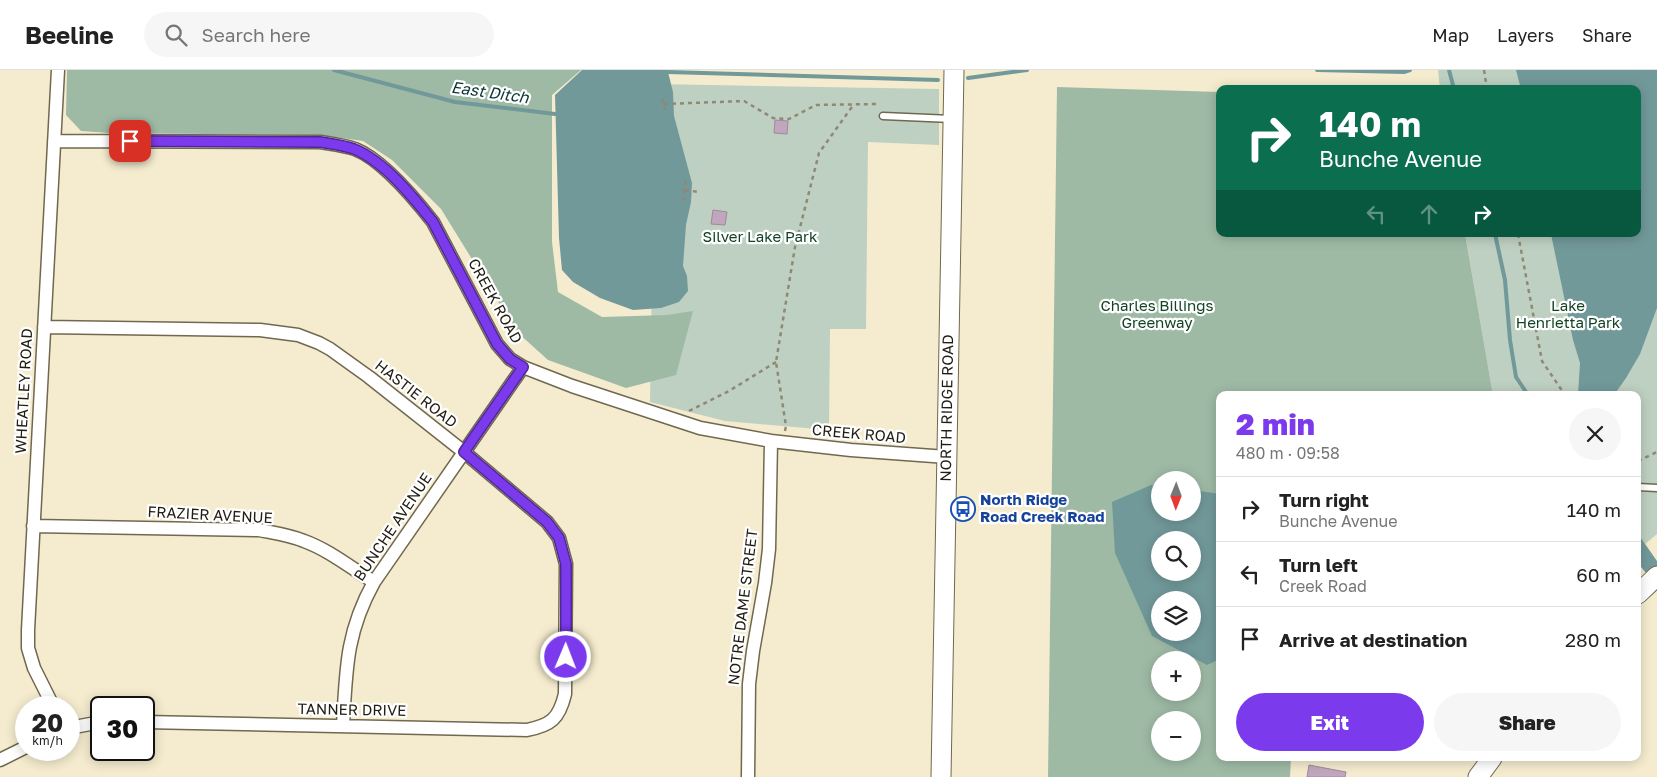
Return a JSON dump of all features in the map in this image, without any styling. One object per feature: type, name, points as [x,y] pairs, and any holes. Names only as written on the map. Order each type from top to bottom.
[{"type":"street","name":"WHEATLEY ROAD","points":[[48,696],[34,668],[28,648],[58,70]]},
{"type":"street","name":"NORTH RIDGE ROAD","points":[[942,777],[954,70]]},
{"type":"street","name":"CREEK ROAD","points":[[54,141],[320,142],[341,145],[356,150],[371,159],[393,177],[433,222],[497,344],[510,359],[523,367],[572,386],[700,428],[771,441],[851,450],[947,457]]},
{"type":"street","name":"HASTIE ROAD","points":[[44,327],[260,330],[298,335],[330,349],[369,377],[464,452],[547,522],[559,538],[566,564],[565,694],[563,704],[556,717]]},
{"type":"street","name":"BUNCHE AVENUE","points":[[343,726],[349,644],[363,600],[523,367]]},
{"type":"street","name":"NOTRE DAME STREET","points":[[748,777],[749,684],[768,558],[771,441]]},
{"type":"street","name":"FRAZIER AVENUE","points":[[33,526],[259,530],[305,541],[330,554],[374,582]]},
{"type":"street","points":[[1641,591],[1657,576]]},
{"type":"street","name":"TANNER DRIVE","points":[[155,722],[527,730],[545,726],[556,717]]},
{"type":"street","points":[[0,760],[15,752]]},
{"type":"street","points":[[1478,777],[1490,761]]},
{"type":"lane","points":[[884,116],[952,118]]},
{"type":"lane","points":[[1641,487],[1657,488]]},
{"type":"path","points":[[1484,70],[1487,85]]},
{"type":"path","points":[[662,99],[664,110]]},
{"type":"path","points":[[664,104],[744,101],[773,118],[789,119],[816,105],[877,104]]},
{"type":"path","points":[[786,426],[776,362],[795,247],[819,153],[854,104]]},
{"type":"path","points":[[683,201],[686,178]]},
{"type":"path","points":[[685,190],[699,192]]},
{"type":"path","points":[[1519,237],[1542,361],[1562,391]]},
{"type":"path","points":[[672,419],[729,392],[776,362]]},
{"type":"path","points":[[1641,460],[1657,452]]},
{"type":"green space","points":[[67,70],[581,70],[552,95],[552,242],[558,292],[602,317],[667,315],[693,311],[676,375],[626,388],[548,360],[517,332],[441,209],[392,160],[363,141],[320,135],[109,133],[81,131],[66,115]]},
{"type":"green space","name":"Lake Henrietta Park","points":[[1438,70],[1657,70],[1657,534],[1641,547],[1641,391],[1492,391],[1466,237],[1641,237],[1641,85],[1440,85]]},
{"type":"green space","name":"Silver Lake Park","points":[[655,84],[939,89],[939,145],[868,142],[866,329],[830,329],[829,430],[725,421],[650,402]]},
{"type":"green space","name":"Charles Billings Greenway","points":[[1057,87],[1216,92],[1216,237],[1466,237],[1492,391],[1216,391],[1216,761],[1291,761],[1290,777],[1048,777]]},
{"type":"water","points":[[582,70],[667,70],[668,72],[673,92],[674,116],[692,183],[683,266],[687,276],[688,291],[679,302],[661,308],[633,310],[600,298],[573,282],[562,270],[559,238],[555,95]]},
{"type":"water","points":[[1516,70],[1657,70],[1657,308],[1640,354],[1617,391],[1578,391],[1580,363],[1573,340],[1552,237],[1641,237],[1641,85],[1520,85]]},
{"type":"water","points":[[1151,485],[1151,521],[1201,521],[1201,491],[1216,493],[1216,661],[1207,665],[1201,662],[1201,651],[1180,651],[1161,641],[1201,641],[1201,591],[1151,591],[1151,634],[1115,553],[1112,502]]},
{"type":"water","points":[[1641,538],[1657,561],[1657,587],[1641,567]]},
{"type":"building","points":[[775,120],[788,121],[787,134],[774,133]]},
{"type":"building","points":[[713,210],[727,212],[725,225],[711,224]]},
{"type":"building","points":[[1309,765],[1346,772],[1345,777],[1307,777]]},
{"type":"waterway","name":"East Ditch","points":[[334,70],[455,102],[555,114]]},
{"type":"waterway","name":"East Ditch","points":[[968,78],[1027,70]]},
{"type":"waterway","name":"East Ditch","points":[[1317,70],[1404,72],[1410,70]]},
{"type":"waterway","points":[[1449,70],[1453,85]]},
{"type":"waterway","name":"East Ditch","points":[[668,72],[938,80]]},
{"type":"waterway","points":[[1496,237],[1505,280],[1510,340],[1516,377],[1525,391]]},
{"type":"place","name":"North Ridge Road Creek Road","points":[[963,509]]},
{"type":"route","points":[[130,141],[320,142],[341,145],[356,150],[371,159],[393,177],[420,206],[433,222],[497,344],[510,359],[523,367],[464,452],[547,522],[559,538],[566,564],[566,657]]}]
